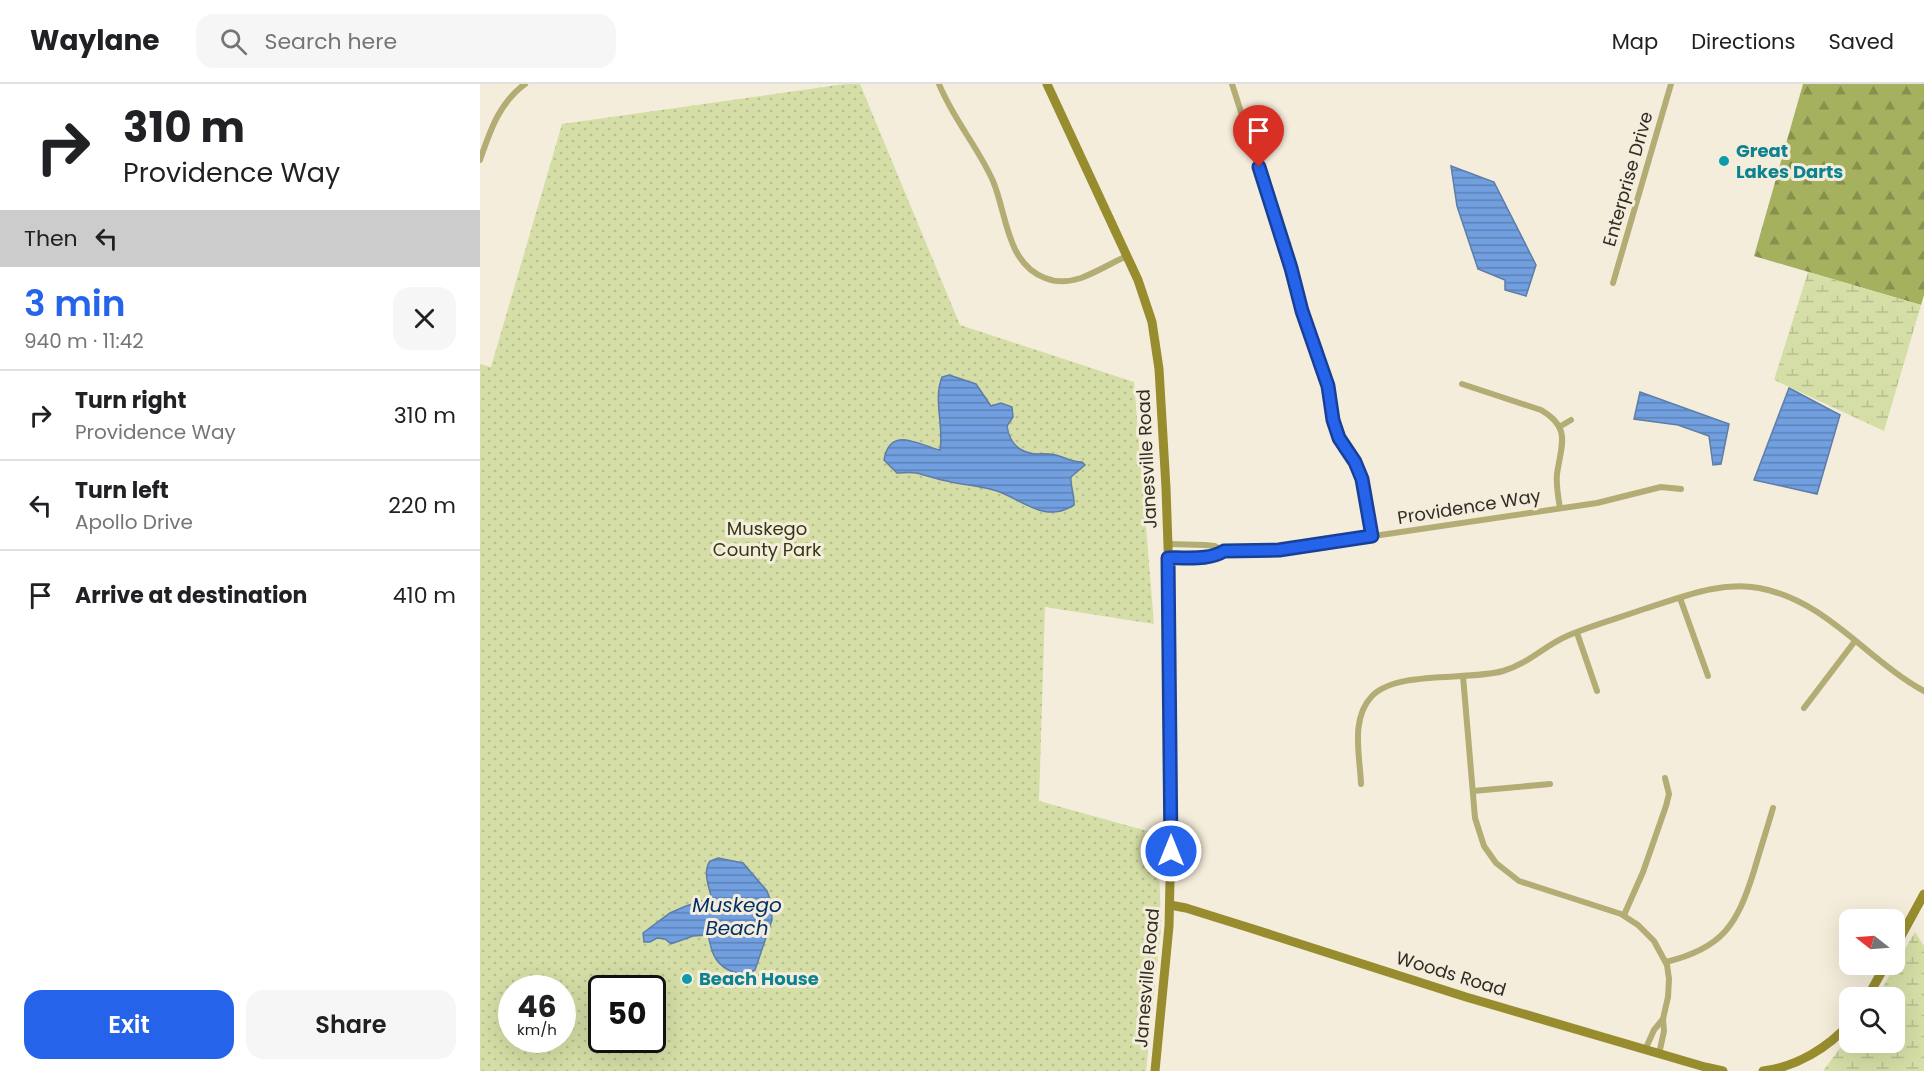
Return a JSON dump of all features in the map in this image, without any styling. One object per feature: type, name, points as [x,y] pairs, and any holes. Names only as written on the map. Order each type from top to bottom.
[{"type":"main road","name":"Janesville Road","points":[[1047,84],[1144,297],[1152,322],[1157,352],[1168,544],[1170,905],[1155,1071]]},
{"type":"main road","points":[[1905,929],[1924,894]]},
{"type":"main road","name":"Woods Road","points":[[1170,905],[1186,908],[1466,997],[1724,1071]]},
{"type":"main road","points":[[1763,1071],[1791,1064],[1818,1051],[1839,1033]]},
{"type":"street","points":[[480,160],[498,115],[525,84]]},
{"type":"street","points":[[939,84],[954,114],[988,170],[1015,250],[1027,268],[1048,279],[1069,281],[1081,278],[1127,256]]},
{"type":"street","points":[[1232,84],[1291,268],[1302,311],[1328,386],[1333,420],[1339,438],[1355,462],[1362,479],[1372,536]]},
{"type":"street","name":"Enterprise Drive","points":[[1613,283],[1671,84]]},
{"type":"street","points":[[1462,384],[1541,410],[1559,426],[1563,443],[1557,474],[1560,508]]},
{"type":"street","points":[[1559,426],[1571,420]]},
{"type":"street","name":"Providence Way","points":[[1168,558],[1217,555],[1224,551],[1279,550],[1612,500],[1661,487],[1681,489]]},
{"type":"street","name":"Providence Way","points":[[1168,544],[1215,546],[1224,551]]},
{"type":"street","points":[[1361,784],[1359,720],[1366,702],[1381,688],[1393,683],[1491,674],[1514,668],[1555,642],[1707,589],[1744,586],[1770,590],[1805,604],[1924,691]]},
{"type":"street","points":[[1680,597],[1708,676]]},
{"type":"street","points":[[1577,633],[1597,691]]},
{"type":"street","points":[[1804,708],[1854,641]]},
{"type":"street","points":[[1463,676],[1475,818],[1480,836],[1496,863],[1507,873],[1526,884],[1624,915],[1650,936],[1665,962],[1669,989],[1659,1054]]},
{"type":"street","points":[[1624,915],[1666,806],[1669,794],[1665,778]]},
{"type":"street","points":[[1473,791],[1550,784]]},
{"type":"street","points":[[1665,962],[1701,950],[1719,937],[1735,919],[1744,903],[1773,808]]},
{"type":"street","points":[[1645,1050],[1653,1030],[1663,1019]]},
{"type":"green space","name":"Muskego County Park","points":[[845,84],[860,84],[960,325],[1134,382],[1154,624],[1045,607],[1039,801],[1158,834],[1161,927],[1146,1071],[480,1071],[480,364],[491,367],[562,124]]},
{"type":"green space","points":[[1803,84],[1924,84],[1924,295],[1921,305],[1754,256]]},
{"type":"green space","points":[[1808,272],[1921,305],[1884,431],[1774,380]]},
{"type":"green space","points":[[1915,932],[1924,946],[1924,1071],[1823,1071],[1839,1049],[1839,1053],[1905,1053],[1905,987],[1883,987],[1890,975],[1905,975],[1905,949]]},
{"type":"water","points":[[1451,166],[1494,182],[1536,265],[1526,296],[1505,290],[1505,280],[1478,269],[1457,206]]},
{"type":"water","points":[[949,375],[976,384],[991,406],[1001,403],[1012,407],[1013,417],[1007,426],[1008,431],[1014,444],[1025,452],[1055,455],[1082,462],[1085,465],[1071,477],[1074,505],[1053,512],[1044,511],[991,489],[916,473],[897,473],[884,460],[887,449],[899,440],[940,450],[939,386],[942,377]]},
{"type":"water","points":[[1789,388],[1840,415],[1817,494],[1754,480]]},
{"type":"water","points":[[1640,392],[1729,424],[1721,464],[1713,465],[1709,436],[1678,425],[1634,419]]},
{"type":"water","name":"Muskego Beach","points":[[718,858],[743,863],[767,891],[771,902],[772,920],[755,970],[750,972],[734,972],[719,963],[713,953],[708,935],[693,936],[671,944],[665,939],[657,938],[644,942],[643,933],[670,913],[709,899],[711,896],[707,869],[710,861]]},
{"type":"place","name":"Great Lakes Darts","points":[[1724,161]]},
{"type":"place","name":"Beach House","points":[[687,979]]},
{"type":"route","points":[[1171,851],[1168,558],[1217,555],[1224,551],[1279,550],[1372,536],[1362,479],[1355,462],[1339,438],[1333,420],[1328,386],[1302,311],[1259,167]]}]
